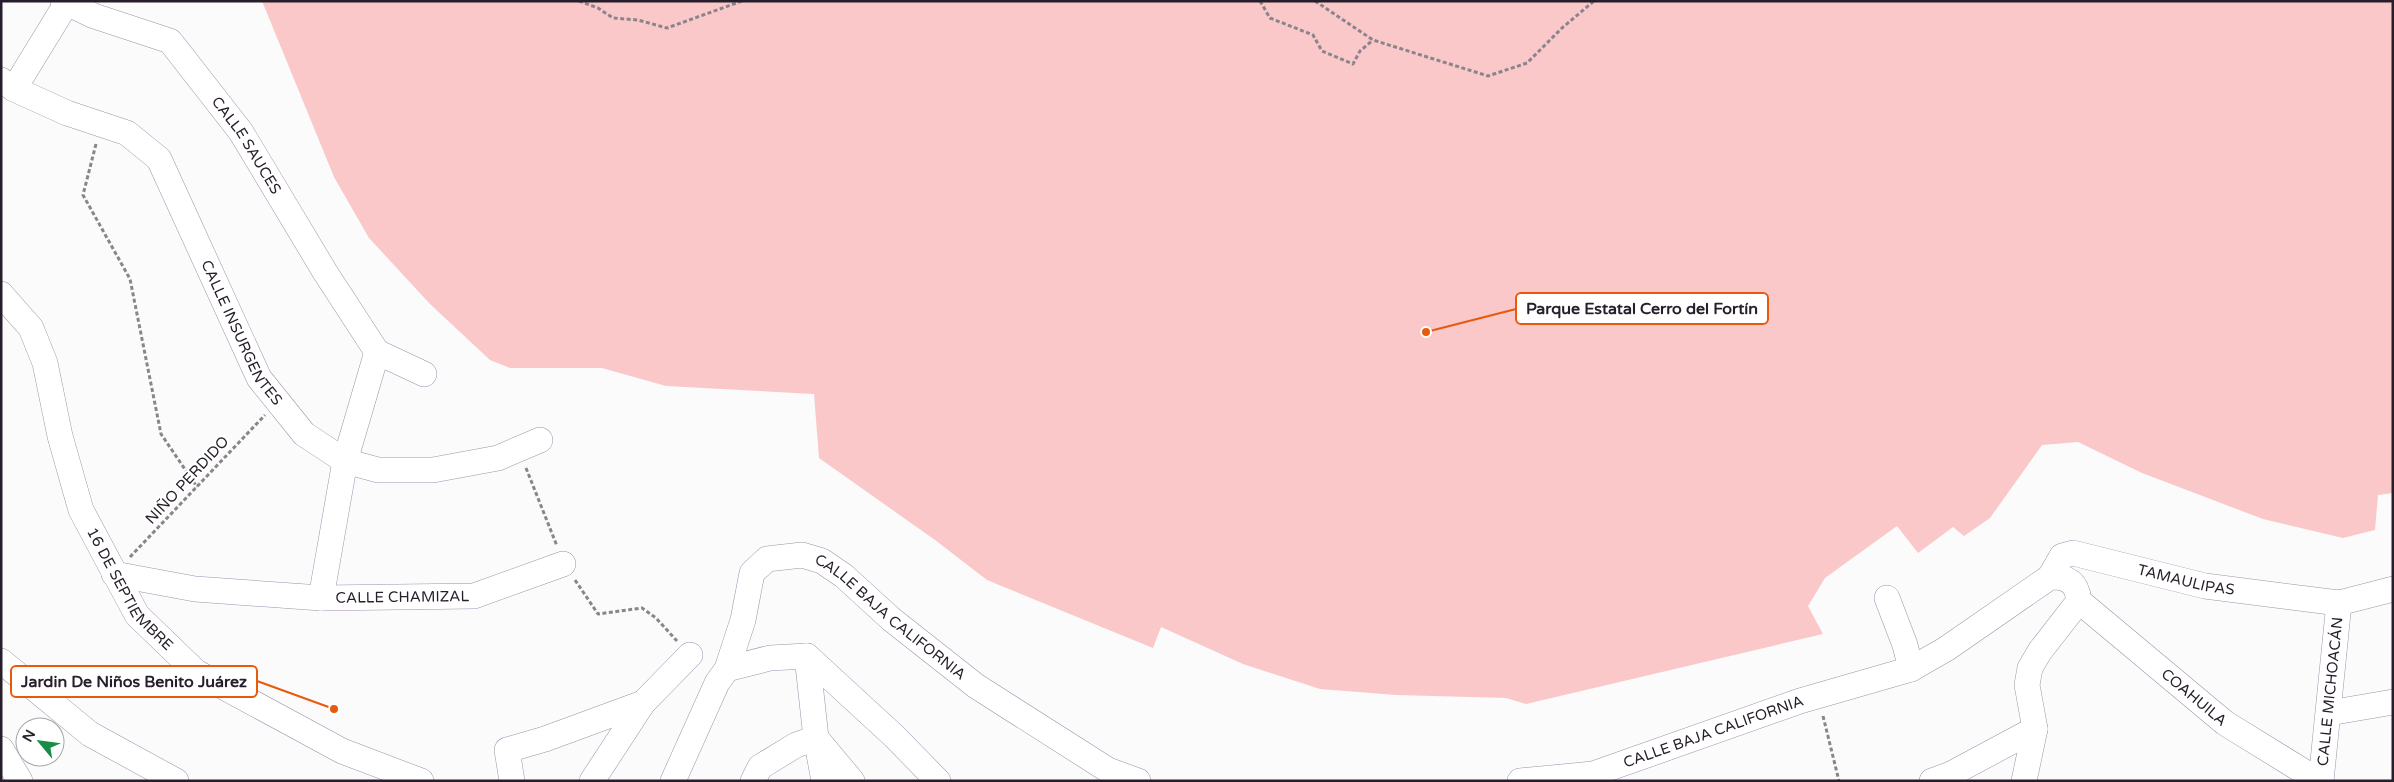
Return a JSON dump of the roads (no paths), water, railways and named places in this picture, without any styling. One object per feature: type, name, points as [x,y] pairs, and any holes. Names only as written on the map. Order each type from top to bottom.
[{"type":"street","points":[[8,85],[64,3]]},
{"type":"street","name":"CALLE SAUCES","points":[[64,3],[170,41],[241,132],[325,272],[377,352]]},
{"type":"street","name":"CALLE INSURGENTES","points":[[8,85],[67,113],[127,133],[159,159],[259,378],[304,434],[345,461],[378,470],[433,470],[498,458],[529,444]]},
{"type":"street","name":"16 DE SEPTIEMBRE","points":[[1,294],[31,328],[45,363],[60,436],[81,510],[137,614],[196,672],[342,752],[420,781]]},
{"type":"street","points":[[321,598],[345,461],[377,352],[424,374]]},
{"type":"street","name":"TAMAULIPAS","points":[[2050,577],[2062,556],[2073,553],[2205,586],[2339,603]]},
{"type":"street","name":"CALLE BAJA CALIFORNIA","points":[[673,781],[706,706],[727,669],[743,620],[752,573],[767,559],[802,555],[822,561],[844,576],[891,619],[976,686],[1108,770],[1138,781]]},
{"type":"street","name":"CALLE CHAMIZAL","points":[[114,574],[196,589],[321,598],[474,596],[563,564]]},
{"type":"street","points":[[2024,781],[2035,729],[2027,685],[2030,668],[2040,650],[2079,601],[2078,591],[2072,581],[2059,576],[2050,577]]},
{"type":"street","name":"CALLE BAJA CALIFORNIA","points":[[1520,781],[1593,774],[1800,701],[1911,669],[1946,649],[2050,577]]},
{"type":"street","points":[[2339,603],[2393,589]]},
{"type":"street","points":[[1887,598],[1905,645],[1911,669]]},
{"type":"street","name":"COAHUILA","points":[[2079,601],[2225,723],[2320,781]]},
{"type":"street","name":"CALLE MICHOACÁN","points":[[2320,781],[2329,713],[2339,603]]},
{"type":"street","points":[[592,781],[643,702],[690,655]]},
{"type":"street","points":[[807,656],[816,738],[824,781]]},
{"type":"street","points":[[727,669],[770,658],[807,656],[894,736],[938,781]]},
{"type":"street","points":[[1,661],[90,734],[176,781]]},
{"type":"street","points":[[512,781],[507,750],[545,739],[643,702]]},
{"type":"street","points":[[2329,713],[2393,702]]},
{"type":"street","points":[[1932,781],[1952,774],[2035,729]]},
{"type":"street","points":[[753,781],[760,767],[796,745],[816,738]]},
{"type":"street","points":[[816,738],[852,781]]},
{"type":"street","points":[[1,749],[20,781]]},
{"type":"place","name":"Parque Estatal Cerro del Fortín","points":[[1426,332]]},
{"type":"place","name":"Jardin De Niños Benito Juárez","points":[[334,709]]}]
